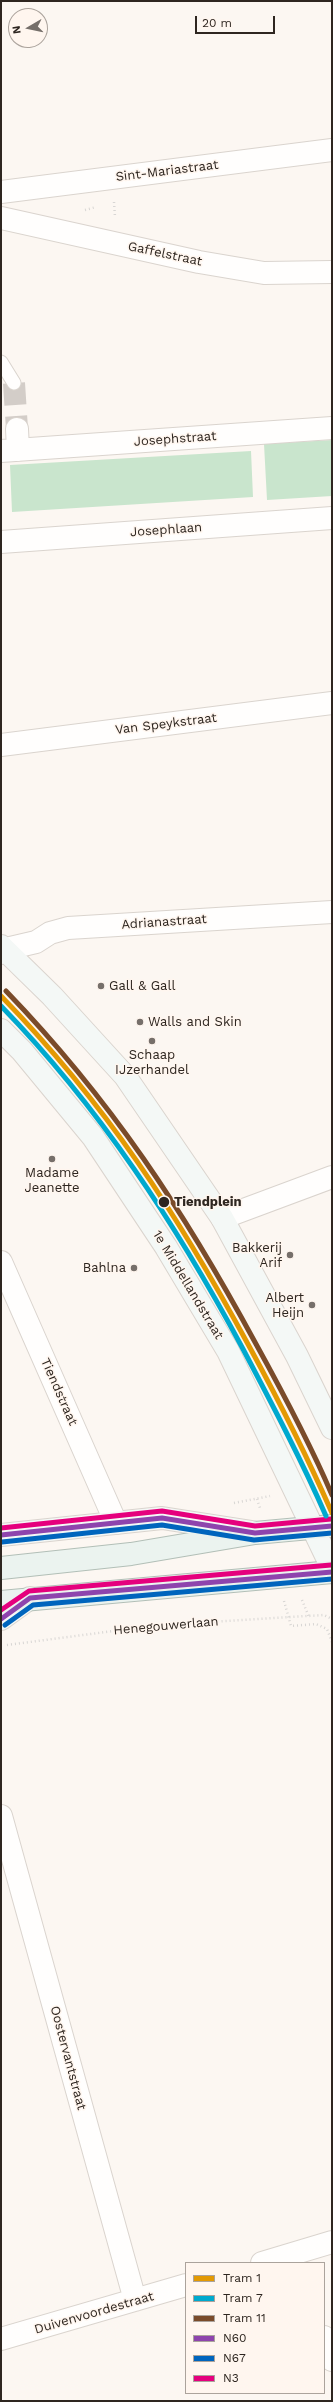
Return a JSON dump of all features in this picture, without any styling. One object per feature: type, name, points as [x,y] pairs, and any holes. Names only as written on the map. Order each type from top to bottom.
[{"type":"main road","points":[[1,1568],[131,1554],[255,1533],[322,1526]]},
{"type":"main road","points":[[1,1602],[30,1598],[332,1572]]},
{"type":"street","name":"Sint-Mariastraat","points":[[1,192],[332,150]]},
{"type":"street","name":"Gaffelstraat","points":[[1,218],[198,262],[264,273],[332,272]]},
{"type":"street","name":"Josephstraat","points":[[12,443],[332,428]]},
{"type":"street","name":"Josephlaan","points":[[1,542],[332,518]]},
{"type":"street","name":"Van Speykstraat","points":[[1,745],[332,703]]},
{"type":"street","name":"Adrianastraat","points":[[3,949],[36,942],[50,933],[68,928],[332,912]]},
{"type":"street","points":[[3,949],[52,996],[125,1076],[222,1218],[297,1356],[332,1428]]},
{"type":"street","name":"1e Middellandstraat","points":[[1,1030],[22,1051],[92,1137],[166,1247],[228,1351],[322,1526],[332,1568]]},
{"type":"street","points":[[222,1218],[332,1177]]},
{"type":"street","name":"Tiendstraat","points":[[1,1262],[116,1523]]},
{"type":"street","points":[[1,1535],[162,1518],[255,1533]]},
{"type":"street","points":[[1,1619],[30,1598]]},
{"type":"street","name":"Oostervantstraat","points":[[1,1816],[8,1867],[135,2300]]},
{"type":"street","points":[[269,2262],[296,2258],[332,2242]]},
{"type":"street","name":"Duivenvoordestraat","points":[[1,2339],[185,2286]]},
{"type":"street","points":[[325,2340],[332,2360]]},
{"type":"lane","points":[[1,362],[14,383]]},
{"type":"path","points":[[284,1601],[291,1626],[316,1624],[327,1629],[332,1642]]},
{"type":"path","name":"Henegouwerlaan","points":[[1,1645],[159,1624],[324,1615],[332,1619]]},
{"type":"green space","points":[[332,440],[332,496],[267,500],[264,444]]},
{"type":"green space","points":[[251,451],[253,497],[12,512],[10,465]]},
{"type":"tunnel","points":[[14,383],[17,429]]},
{"type":"tram line","name":"11","points":[[6,991],[79,1073],[143,1158],[173,1203],[229,1295],[266,1362],[305,1437],[332,1495]]},
{"type":"tram line","name":"1","points":[[1,996],[74,1078],[138,1162],[167,1206],[195,1251],[260,1367],[303,1450],[332,1513]]},
{"type":"tram line","name":"7","points":[[1,1006],[71,1085],[103,1126],[163,1212],[191,1257],[243,1349],[326,1516]]},
{"type":"transit line","name":"N3","points":[[1,1528],[162,1511],[255,1526],[331,1519]]},
{"type":"transit line","name":"N60","points":[[1,1535],[162,1518],[255,1533],[332,1526]]},
{"type":"transit line","name":"N67","points":[[2,1542],[162,1525],[254,1540],[332,1533]]},
{"type":"transit line","name":"N3","points":[[1,1610],[29,1591],[331,1565]]},
{"type":"transit line","name":"N60","points":[[1,1619],[30,1598],[332,1572]]},
{"type":"transit line","name":"N67","points":[[5,1625],[33,1605],[332,1579]]},
{"type":"place","name":"Gall & Gall","points":[[101,986]]},
{"type":"place","name":"Walls and Skin","points":[[140,1022]]},
{"type":"place","name":"Schaap IJzerhandel","points":[[152,1041]]},
{"type":"place","name":"Madame Jeanette","points":[[52,1159]]},
{"type":"place","name":"Tiendplein","points":[[164,1202]]},
{"type":"place","name":"Bakkerij Arif","points":[[290,1255]]},
{"type":"place","name":"Bahlna","points":[[134,1268]]},
{"type":"place","name":"Albert Heijn","points":[[312,1305]]}]
